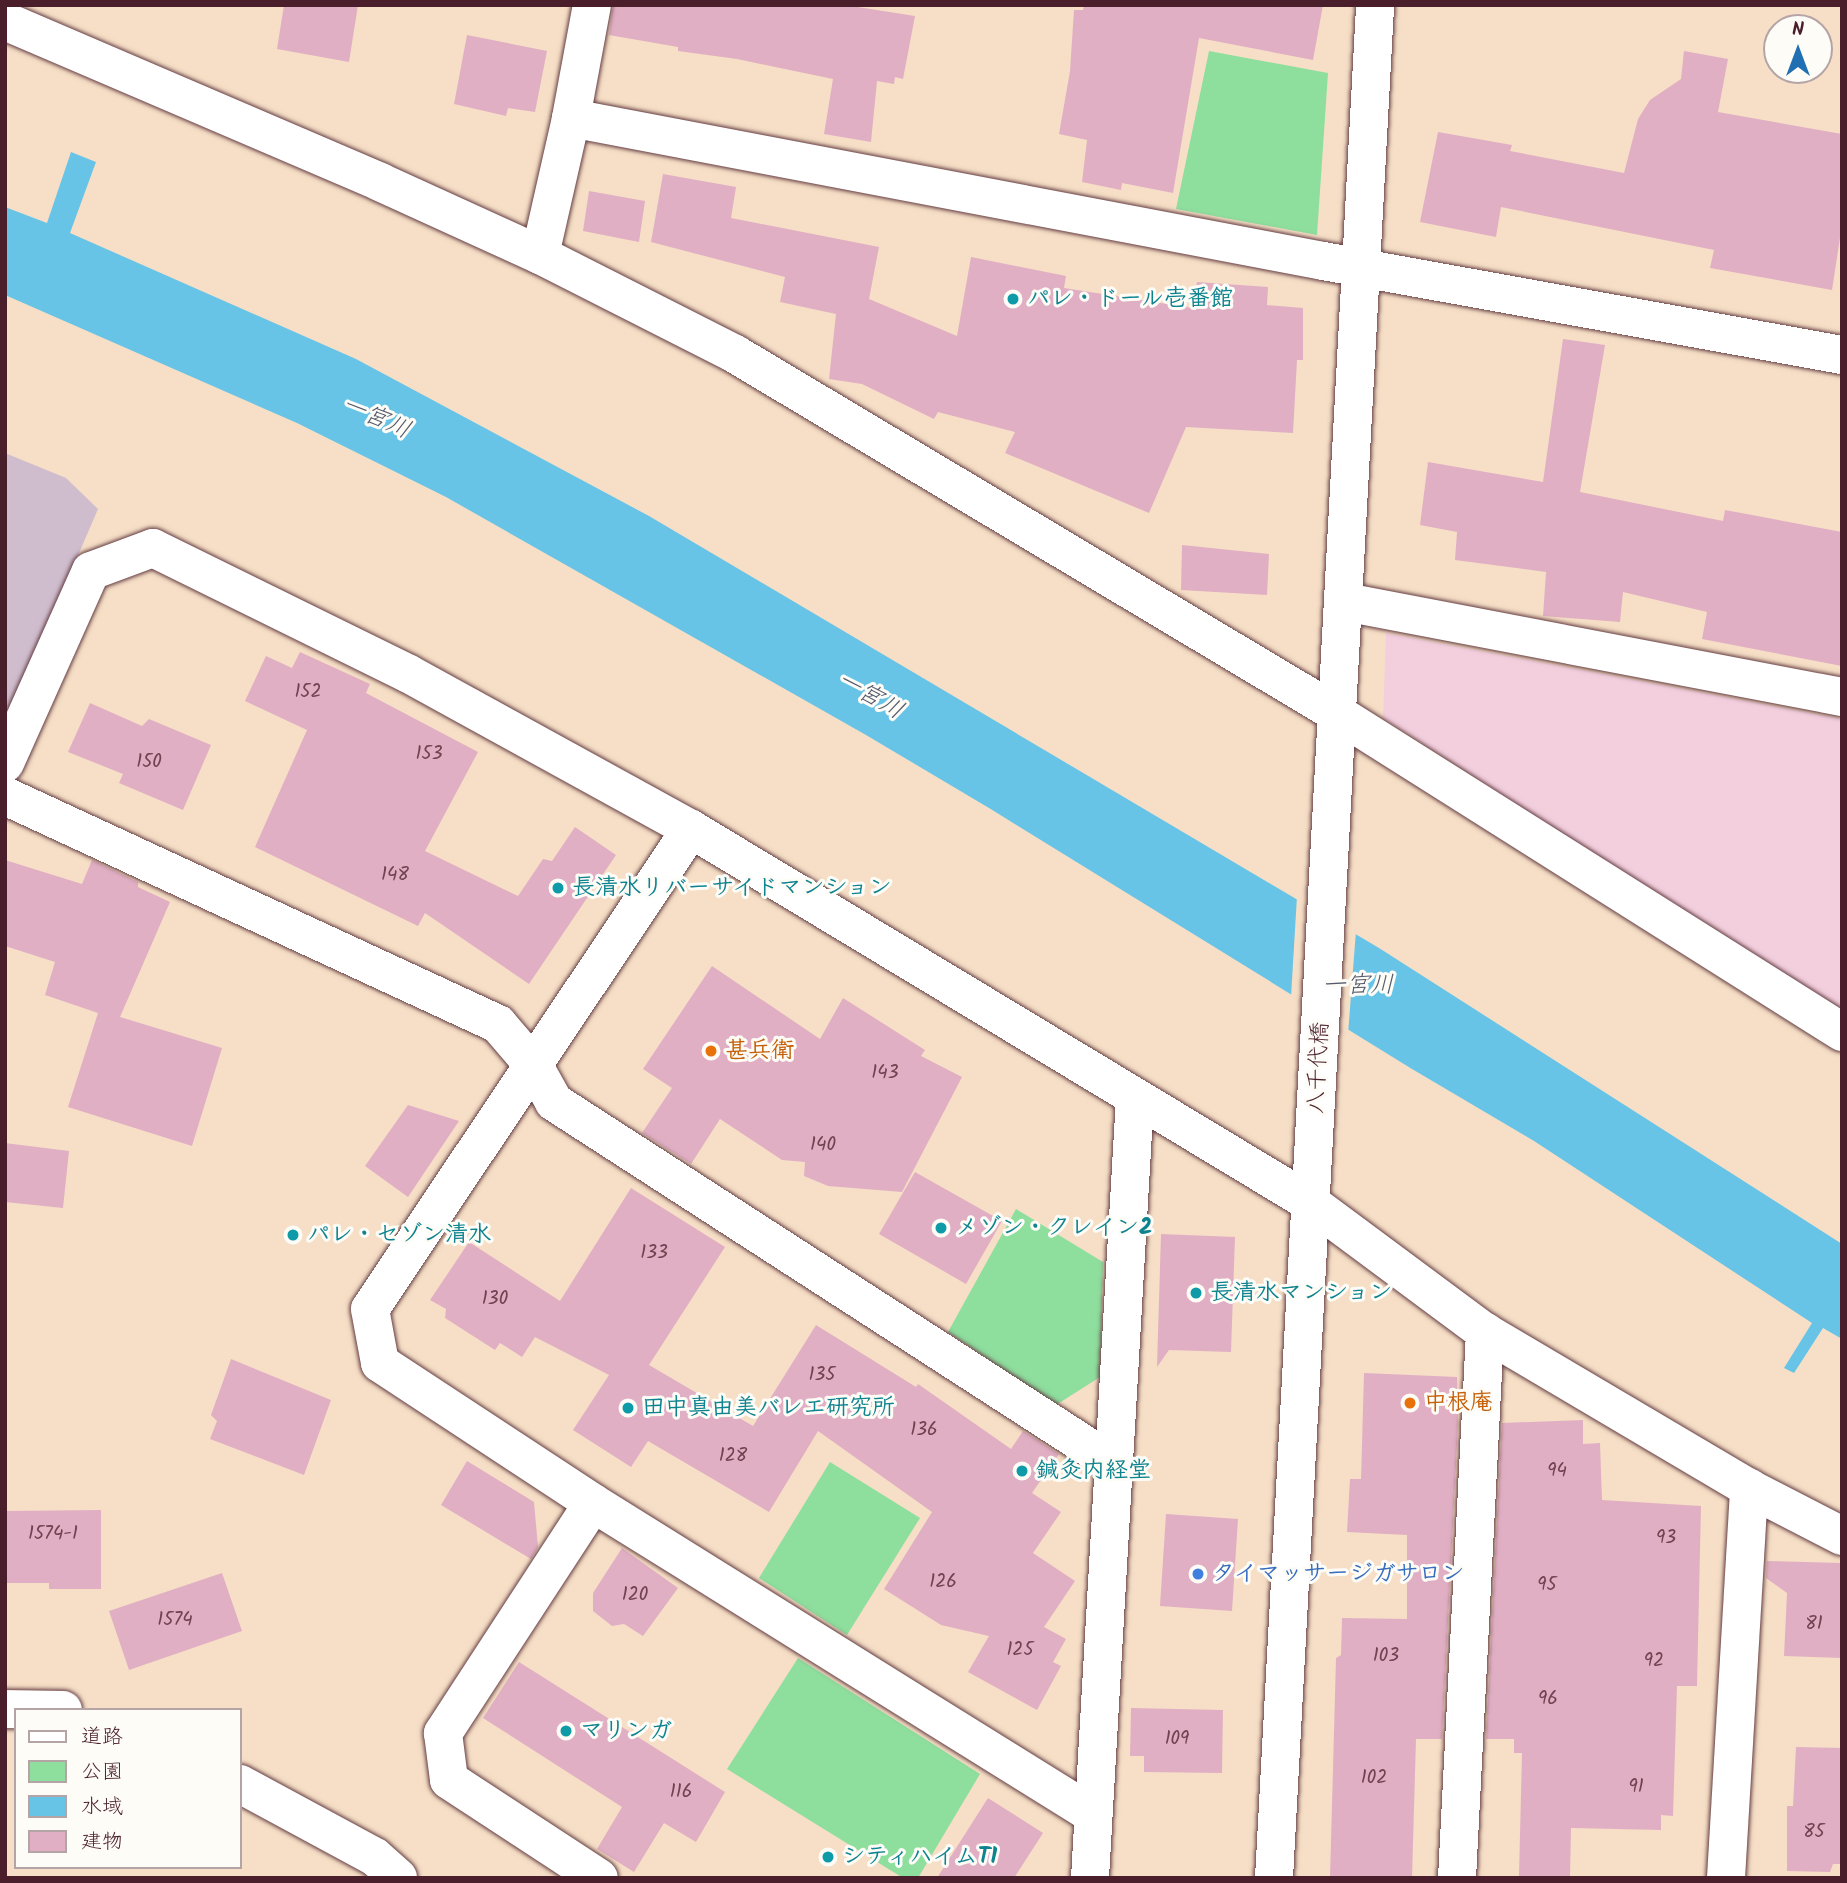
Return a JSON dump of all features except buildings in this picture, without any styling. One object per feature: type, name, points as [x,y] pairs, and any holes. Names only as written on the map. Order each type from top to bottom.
[{"type":"street","points":[[540,255],[571,118],[592,5]]},
{"type":"street","name":"八千代橋","points":[[1274,1878],[1345,602],[1375,5]]},
{"type":"street","points":[[5,21],[181,94],[540,255],[735,354],[1338,714],[1842,1032]]},
{"type":"street","points":[[571,118],[1362,268],[1842,355]]},
{"type":"street","points":[[5,763],[91,570],[153,548],[409,674],[691,829],[1311,1203],[1486,1332],[1749,1488],[1842,1536]]},
{"type":"street","points":[[1345,602],[1842,697]]},
{"type":"street","points":[[5,796],[498,1024],[534,1066],[554,1102],[1115,1465]]},
{"type":"street","points":[[691,829],[370,1310],[380,1363],[593,1503],[1092,1814]]},
{"type":"street","points":[[1090,1878],[1135,1098]]},
{"type":"street","points":[[1457,1878],[1486,1332]]},
{"type":"street","points":[[1726,1878],[1749,1488]]},
{"type":"street","points":[[593,1503],[443,1733],[449,1780],[598,1878]]},
{"type":"street","points":[[242,1785],[375,1857],[398,1878]]},
{"type":"shaded area","points":[[5,453],[66,478],[98,509],[5,725]]},
{"type":"shaded area","points":[[1386,633],[1842,719],[1842,1016],[1383,718]]},
{"type":"green space","points":[[1209,51],[1328,73],[1317,235],[1176,209]]},
{"type":"green space","points":[[1016,1209],[1103,1262],[1100,1377],[1056,1405],[948,1332]]},
{"type":"green space","points":[[830,1462],[920,1518],[847,1635],[759,1578]]},
{"type":"green space","points":[[798,1658],[980,1774],[918,1878],[903,1878],[727,1769]]},
{"type":"water","name":"一宮川","points":[[71,152],[96,162],[70,233],[356,359],[649,516],[1379,948],[1842,1244],[1842,1339],[1823,1328],[1794,1373],[1784,1368],[1812,1323],[1534,1141],[1412,1069],[989,808],[866,735],[446,497],[297,423],[5,295],[5,207],[47,223]]},
{"type":"pier","points":[[1297,896],[1356,931],[1348,1034],[1291,997]]},
{"type":"place","name":"パレ・ドール壱番館","points":[[1013,299]]},
{"type":"place","name":"長清水リバーサイドマンション","points":[[558,888]]},
{"type":"place","name":"甚兵衛","points":[[711,1051]]},
{"type":"place","name":"メゾン・クレイン2","points":[[941,1228]]},
{"type":"place","name":"パレ・セゾン清水","points":[[293,1235]]},
{"type":"place","name":"長清水マンション","points":[[1196,1293]]},
{"type":"place","name":"中根庵","points":[[1410,1403]]},
{"type":"place","name":"田中真由美バレエ研究所","points":[[628,1408]]},
{"type":"place","name":"鍼灸内経堂","points":[[1022,1471]]},
{"type":"place","name":"タイマッサージガサロン","points":[[1198,1574]]},
{"type":"place","name":"マリンガ","points":[[566,1731]]},
{"type":"place","name":"シティハイムT1","points":[[828,1857]]}]
